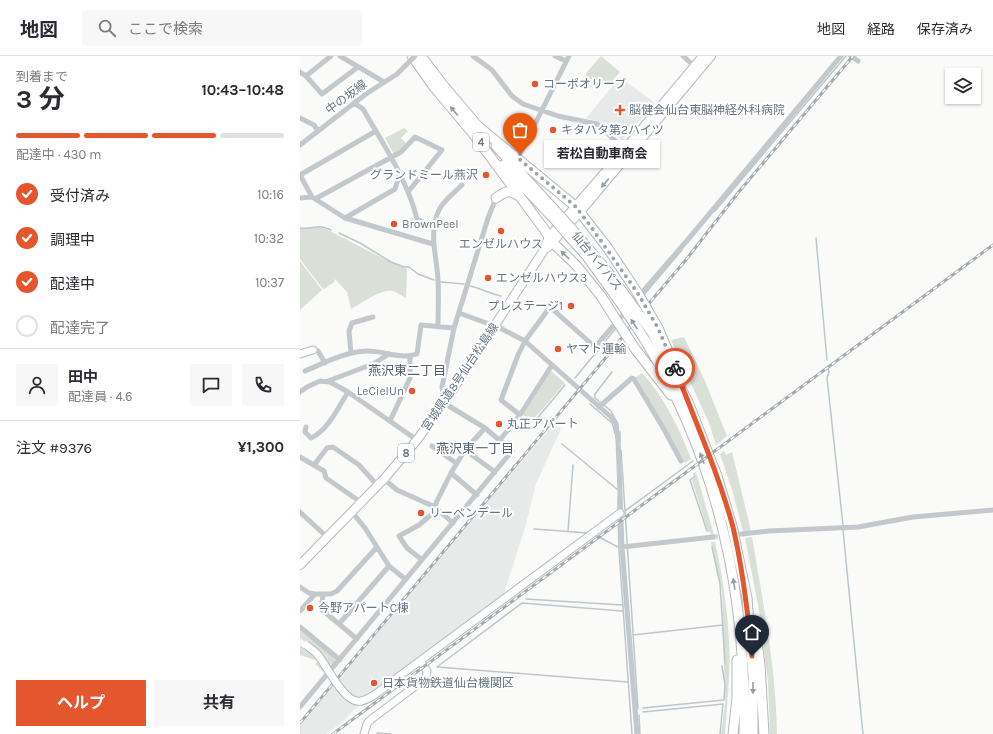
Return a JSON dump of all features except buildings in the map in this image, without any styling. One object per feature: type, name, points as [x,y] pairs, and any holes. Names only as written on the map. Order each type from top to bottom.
[{"type":"highway","name":"仙台バイパス","points":[[414,56],[434,87],[476,130],[569,231],[590,260],[627,305],[654,329],[684,404],[717,476],[732,526],[746,598],[753,676],[753,734]]},
{"type":"highway","name":"仙台バイパス","points":[[421,56],[476,130]]},
{"type":"highway","points":[[476,130],[518,158],[578,209],[607,247],[637,292],[654,329]]},
{"type":"highway","points":[[476,130],[506,177],[551,240],[576,265],[601,296],[636,350],[684,404]]},
{"type":"highway","points":[[496,198],[506,177]]},
{"type":"highway","points":[[496,198],[507,191],[513,192],[519,196]]},
{"type":"highway","name":"仙台バイパス","points":[[627,305],[645,340],[684,404],[715,499],[727,544],[736,600],[743,666],[744,734]]},
{"type":"highway","points":[[746,598],[756,632],[760,664],[764,734]]},
{"type":"highway","points":[[733,734],[737,684],[735,634],[736,600]]},
{"type":"main road","name":"宮城県道8号仙台松島線","points":[[629,150],[703,56]]},
{"type":"main road","name":"宮城県道8号仙台松島線","points":[[300,565],[378,486],[417,440],[446,400],[551,240],[711,56]]},
{"type":"street","points":[[306,76],[331,56]]},
{"type":"street","points":[[340,56],[384,82]]},
{"type":"street","name":"中の坂線","points":[[301,142],[397,74],[414,56]]},
{"type":"street","points":[[473,56],[492,70],[512,96],[523,104],[558,116],[597,124],[621,146],[629,150]]},
{"type":"street","points":[[518,158],[568,58],[555,56]]},
{"type":"street","points":[[683,56],[694,66]]},
{"type":"street","points":[[520,415],[501,400],[518,355],[525,341],[550,307],[595,347],[690,237],[841,56]]},
{"type":"street","points":[[852,56],[858,61]]},
{"type":"street","points":[[300,72],[306,76],[322,94],[358,67]]},
{"type":"street","points":[[354,103],[363,109],[400,173],[417,219],[434,228]]},
{"type":"street","points":[[300,118],[314,125],[318,131]]},
{"type":"street","points":[[376,131],[300,175],[313,198],[345,218],[433,244]]},
{"type":"street","points":[[300,198],[313,198],[391,158],[401,152],[415,137],[442,150],[408,192]]},
{"type":"street","points":[[345,218],[395,189],[400,173]]},
{"type":"street","points":[[438,327],[438,276],[433,244],[434,228],[439,210],[444,202],[462,184]]},
{"type":"street","points":[[300,707],[340,660],[421,559],[453,523],[512,451],[485,428],[446,400],[442,387],[454,328],[488,218],[496,198]]},
{"type":"street","points":[[459,313],[500,328],[525,341],[601,405],[616,424],[618,440],[619,514],[637,734]]},
{"type":"street","points":[[351,353],[349,331],[352,323],[373,317]]},
{"type":"street","points":[[305,371],[351,353],[366,350],[410,357],[417,354],[421,325],[454,328]]},
{"type":"street","points":[[300,354],[313,350],[318,351],[325,363]]},
{"type":"street","points":[[327,382],[373,364],[389,354]]},
{"type":"street","points":[[390,421],[410,378],[410,357]]},
{"type":"street","points":[[499,441],[520,415],[552,365]]},
{"type":"street","points":[[601,405],[632,378],[634,379],[681,461]]},
{"type":"street","points":[[300,392],[320,381],[330,382],[348,392],[417,440]]},
{"type":"street","points":[[306,427],[305,432],[311,438],[318,435],[335,414],[348,392]]},
{"type":"street","points":[[421,559],[407,548],[399,536],[419,525],[432,514],[456,463],[465,450],[485,428]]},
{"type":"street","points":[[432,446],[456,463]]},
{"type":"street","points":[[314,465],[326,448],[333,447],[359,465],[378,486]]},
{"type":"street","points":[[465,450],[494,472]]},
{"type":"street","points":[[300,456],[324,471],[326,478],[362,503]]},
{"type":"street","points":[[451,473],[476,495]]},
{"type":"street","points":[[384,479],[397,490],[434,507],[453,523]]},
{"type":"street","points":[[742,534],[769,531],[858,527],[913,517],[993,510]]},
{"type":"street","points":[[300,512],[327,537]]},
{"type":"street","points":[[352,512],[365,528],[389,566],[405,579]]},
{"type":"street","points":[[303,643],[317,654],[342,691],[351,700],[360,702],[368,699],[619,514]]},
{"type":"street","points":[[622,547],[713,537]]},
{"type":"street","points":[[300,587],[309,593],[323,595],[337,591],[377,547]]},
{"type":"street","points":[[339,624],[389,566]]},
{"type":"street","points":[[300,611],[315,594]]},
{"type":"street","points":[[323,595],[321,609],[357,639]]},
{"type":"street","points":[[300,627],[340,660]]},
{"type":"street","points":[[364,734],[367,724],[370,721],[426,678],[427,671],[420,662]]},
{"type":"shaded area","points":[[601,56],[620,72],[608,86],[585,82],[587,72]]},
{"type":"shaded area","name":"脳健会仙台東脳神経外科病院","points":[[620,77],[655,103],[622,141],[596,121],[586,118]]},
{"type":"shaded area","points":[[404,128],[408,131],[401,138],[407,144],[394,154],[385,138]]},
{"type":"shaded area","points":[[319,227],[326,229],[386,260],[407,269],[406,298],[396,292],[383,292],[365,300],[351,309],[347,292],[335,279],[334,282],[323,289],[300,259],[300,229]]},
{"type":"shaded area","points":[[300,261],[322,290],[300,310]]},
{"type":"shaded area","points":[[684,337],[705,381],[727,436],[716,445],[709,423],[671,340]]},
{"type":"shaded area","points":[[551,371],[565,383],[532,421],[523,415]]},
{"type":"shaded area","points":[[642,373],[664,403],[682,436],[691,459],[685,463],[636,377]]},
{"type":"shaded area","points":[[554,424],[561,429],[536,484],[525,528],[502,599],[355,709],[341,723],[326,734],[300,734],[300,726]]},
{"type":"shaded area","points":[[724,451],[726,455],[732,452],[751,531],[743,532],[733,493],[720,454]]},
{"type":"shaded area","points":[[696,472],[714,535],[711,535],[710,532],[708,532],[692,480],[694,478],[693,474]]},
{"type":"shaded area","points":[[752,537],[772,660],[777,734],[770,734],[768,682],[759,610],[745,538]]},
{"type":"shaded area","points":[[711,542],[715,542],[718,554],[728,627],[730,663],[725,734],[721,734],[725,703],[722,591]]},
{"type":"shaded area","points":[[300,631],[320,645],[334,658],[336,662],[325,673],[315,664],[318,661],[300,655],[300,645],[312,654],[315,650],[300,638]]},
{"type":"waterway","points":[[715,211],[846,56]]},
{"type":"waterway","points":[[300,228],[322,227],[331,230]]},
{"type":"waterway","points":[[339,233],[360,243],[391,262],[404,267],[409,267],[418,274],[434,280]]},
{"type":"waterway","points":[[816,238],[827,360]]},
{"type":"waterway","points":[[643,296],[682,250]]},
{"type":"waterway","points":[[441,282],[464,284]]},
{"type":"waterway","points":[[470,286],[501,296]]},
{"type":"waterway","points":[[575,378],[617,327]]},
{"type":"waterway","points":[[828,368],[829,372],[827,378],[843,525]]},
{"type":"waterway","points":[[601,403],[595,398],[595,394],[612,372]]},
{"type":"waterway","points":[[536,423],[534,422],[565,385]]},
{"type":"waterway","points":[[590,404],[612,423],[615,433]]},
{"type":"waterway","points":[[604,405],[611,411],[618,424]]},
{"type":"waterway","points":[[620,432],[620,441]]},
{"type":"waterway","points":[[562,444],[618,490]]},
{"type":"waterway","points":[[621,450],[625,511],[693,461]]},
{"type":"waterway","points":[[568,531],[573,465]]},
{"type":"waterway","points":[[694,477],[690,480],[707,531]]},
{"type":"waterway","points":[[618,497],[618,512]]},
{"type":"waterway","points":[[625,511],[638,709]]},
{"type":"waterway","points":[[618,517],[632,734]]},
{"type":"waterway","points":[[534,529],[588,533]]},
{"type":"waterway","points":[[843,530],[863,734]]},
{"type":"waterway","points":[[595,535],[618,547]]},
{"type":"waterway","points":[[712,547],[720,584],[725,663]]},
{"type":"waterway","points":[[526,599],[622,605]]},
{"type":"waterway","points":[[437,667],[522,603],[622,611]]},
{"type":"waterway","points":[[633,635],[723,625]]},
{"type":"waterway","points":[[643,708],[724,700],[725,684],[722,666]]},
{"type":"waterway","points":[[437,667],[628,682]]},
{"type":"waterway","points":[[643,712],[723,704],[720,734]]},
{"type":"waterway","points":[[639,715],[640,734]]},
{"type":"waterway","points":[[377,733],[391,734]]},
{"type":"tunnel","points":[[713,537],[742,534]]},
{"type":"railway","points":[[300,723],[608,355],[685,261],[738,193],[853,56]]},
{"type":"railway","points":[[333,734],[993,245]]},
{"type":"way so far","points":[[520,154],[518,158],[575,206],[607,247],[637,292],[658,328],[664,339],[675,368]]},
{"type":"place","name":"コーポオリーブ","points":[[535,84]]},
{"type":"place","name":"脳健会仙台東脳神経外科病院","points":[[620,110]]},
{"type":"place","name":"キタハタ第2ハイツ","points":[[553,130]]},
{"type":"place","name":"若松自動車商会","points":[[520,154]]},
{"type":"place","name":"グランドミール燕沢","points":[[486,175]]},
{"type":"place","name":"BrownPeel","points":[[394,224]]},
{"type":"place","name":"エンゼルハウス","points":[[501,231]]},
{"type":"place","name":"エンゼルハウス3","points":[[488,278]]},
{"type":"place","name":"プレステージ1","points":[[571,306]]},
{"type":"place","name":"ヤマト運輸","points":[[558,349]]},
{"type":"place","name":"LeCielUn","points":[[412,391]]},
{"type":"place","name":"丸正アパート","points":[[499,424]]},
{"type":"place","name":"リーベンデール","points":[[421,513]]},
{"type":"place","name":"今野アパートC棟","points":[[310,608]]},
{"type":"place","name":"日本貨物鉄道仙台機関区","points":[[374,683]]},
{"type":"district","name":"燕沢東二丁目","points":[[407,370]]},
{"type":"district","name":"燕沢東一丁目","points":[[475,448]]},
{"type":"route","points":[[675,368],[717,476],[732,526],[739,554],[746,598],[752,656]]}]
